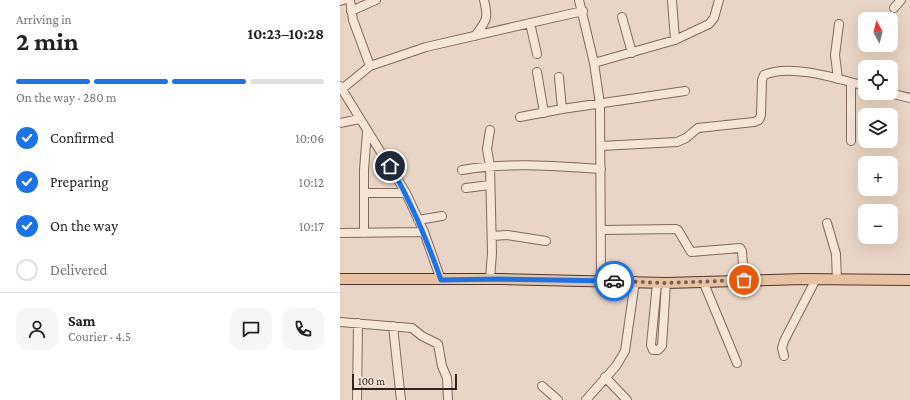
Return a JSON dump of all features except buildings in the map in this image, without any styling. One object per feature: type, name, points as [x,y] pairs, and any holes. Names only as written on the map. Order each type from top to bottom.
[{"type":"main road","points":[[340,280],[601,280],[662,283],[816,279],[910,280]]},
{"type":"street","points":[[350,0],[357,35],[370,66]]},
{"type":"street","points":[[351,11],[376,0]]},
{"type":"street","points":[[475,36],[488,15],[484,0]]},
{"type":"street","points":[[579,0],[583,11],[594,63],[600,104],[601,280]]},
{"type":"street","points":[[672,0],[675,40]]},
{"type":"street","points":[[594,63],[675,40],[712,22],[719,0]]},
{"type":"street","points":[[894,8],[901,0]]},
{"type":"street","points":[[441,280],[424,232],[406,193],[382,153],[366,132],[341,88],[370,66],[426,47],[583,11]]},
{"type":"street","points":[[622,17],[632,53]]},
{"type":"street","points":[[530,23],[537,54]]},
{"type":"street","points":[[838,79],[835,55],[839,24]]},
{"type":"street","points":[[537,72],[544,113]]},
{"type":"street","points":[[601,146],[677,142],[686,138],[698,128],[754,122],[759,120],[761,116],[762,80],[764,75],[770,73],[799,72],[838,79],[858,84]]},
{"type":"street","points":[[559,77],[562,109]]},
{"type":"street","points":[[851,83],[851,141]]},
{"type":"street","points":[[520,117],[685,90]]},
{"type":"street","points":[[898,95],[910,98]]},
{"type":"street","points":[[340,123],[359,119]]},
{"type":"street","points":[[490,130],[487,149],[490,166],[492,236],[490,279]]},
{"type":"street","points":[[364,233],[364,170],[366,132]]},
{"type":"street","points":[[462,170],[490,166],[546,165],[601,170]]},
{"type":"street","points":[[466,188],[490,185]]},
{"type":"street","points":[[365,193],[406,193]]},
{"type":"street","points":[[418,220],[442,216]]},
{"type":"street","points":[[827,223],[836,254],[837,280]]},
{"type":"street","points":[[601,230],[676,229],[691,252],[740,248],[742,251],[744,280]]},
{"type":"street","points":[[340,233],[424,232]]},
{"type":"street","points":[[492,236],[507,235],[546,241]]},
{"type":"street","points":[[784,356],[782,348],[784,341],[816,279]]},
{"type":"street","points":[[586,400],[622,357],[627,344],[635,281]]},
{"type":"street","points":[[703,281],[737,363]]},
{"type":"street","points":[[662,283],[662,346],[658,350],[653,350],[650,345],[662,283]]},
{"type":"street","points":[[340,322],[412,328],[422,336],[438,344],[442,366],[447,378],[448,400]]},
{"type":"street","points":[[357,400],[358,323]]},
{"type":"street","points":[[393,326],[401,400]]},
{"type":"street","points":[[605,377],[627,400]]},
{"type":"street","points":[[542,386],[558,400]]},
{"type":"way so far","points":[[614,281],[666,283],[744,280]]},
{"type":"route","points":[[390,166],[406,193],[424,232],[441,280],[500,279],[614,281]]}]
